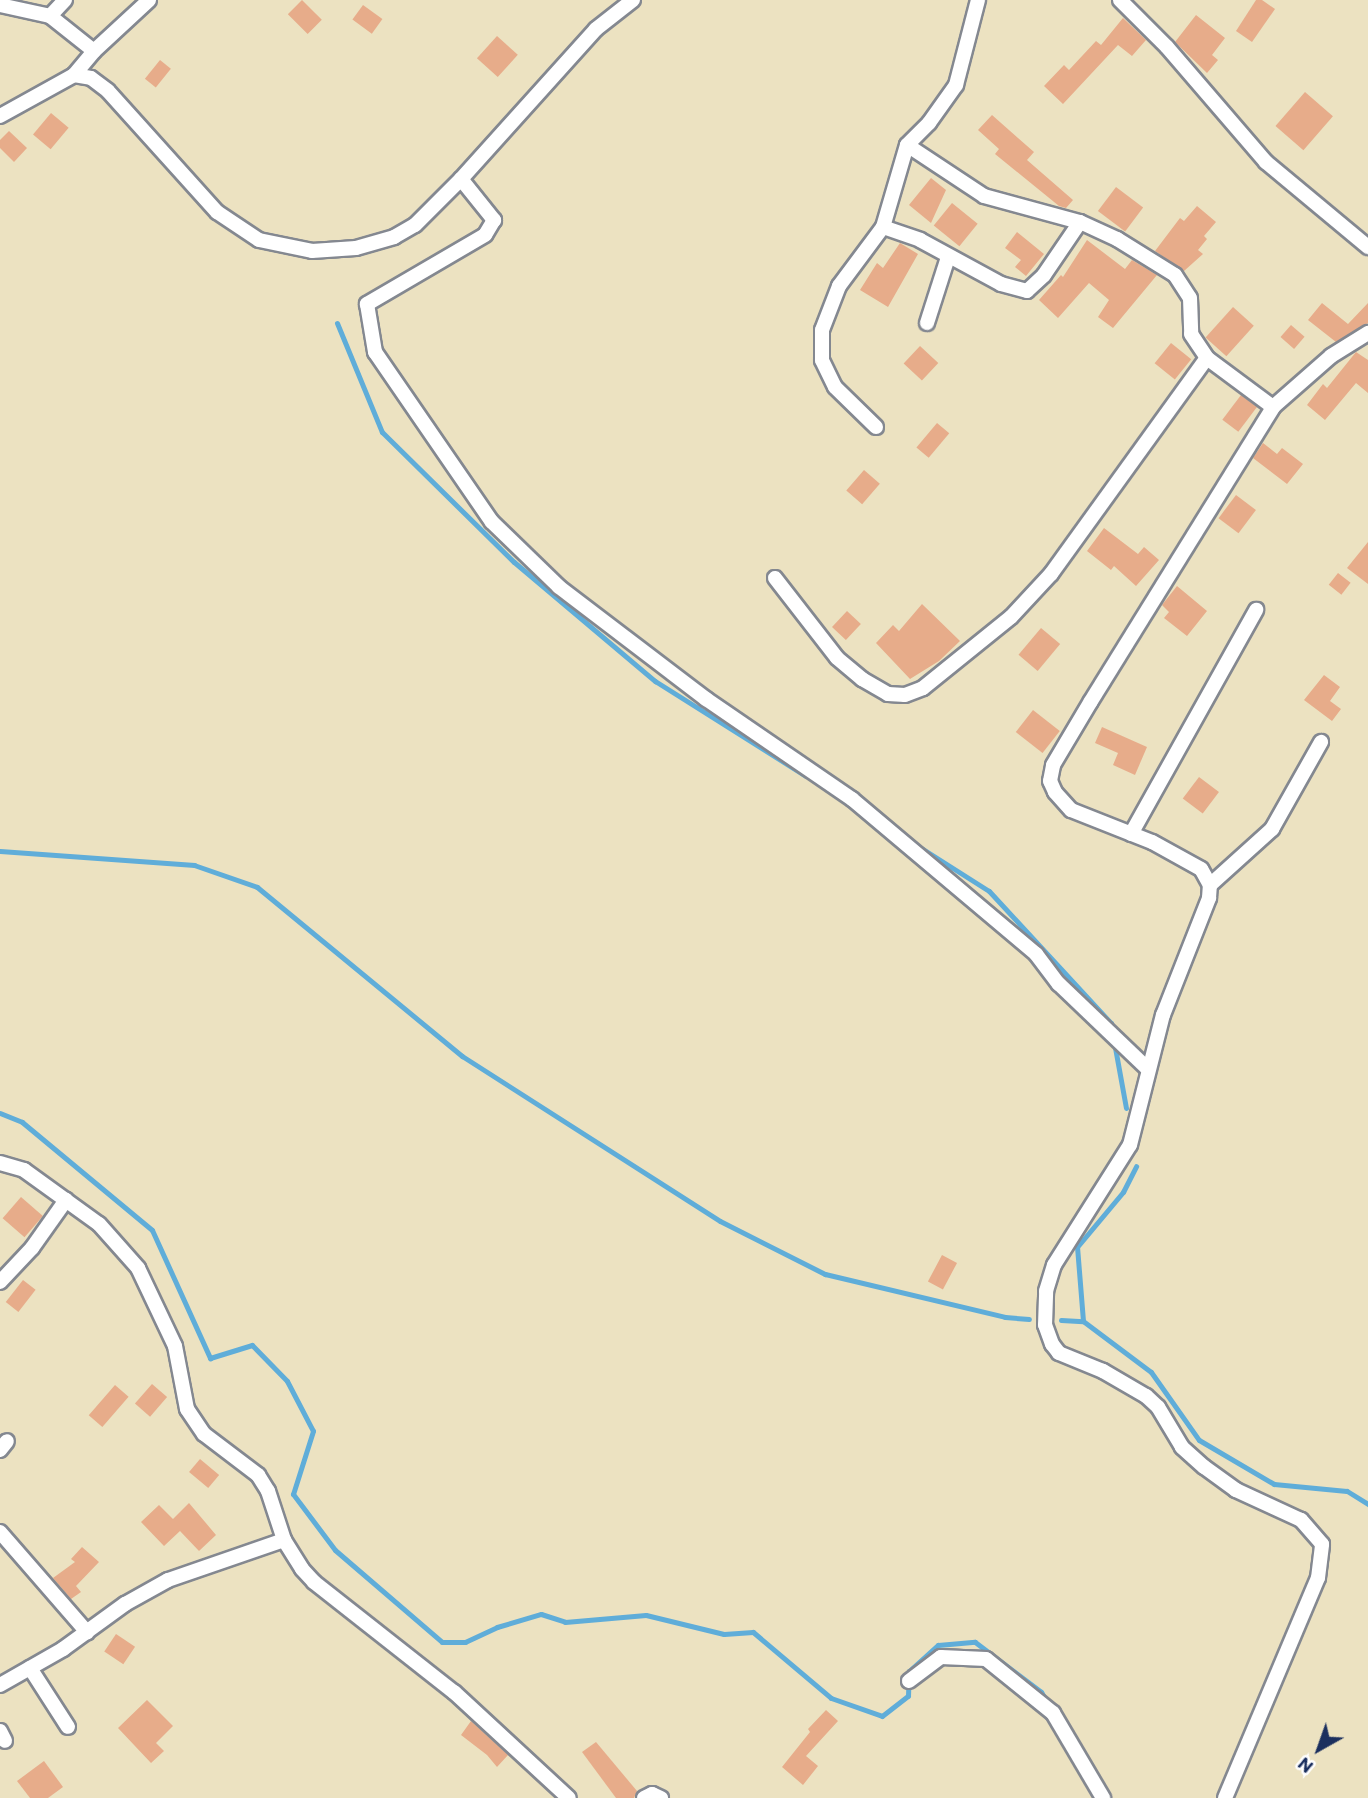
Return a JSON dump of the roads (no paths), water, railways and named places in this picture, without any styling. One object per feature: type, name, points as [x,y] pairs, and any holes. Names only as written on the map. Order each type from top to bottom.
[{"type":"street","points":[[50,16],[65,0]]},
{"type":"street","points":[[0,116],[74,75],[94,51],[149,0]]},
{"type":"street","points":[[74,75],[91,78],[108,91],[217,212],[259,240],[312,251],[356,248],[394,237],[415,225],[461,179],[596,29],[633,0]]},
{"type":"street","points":[[876,427],[835,387],[822,360],[822,330],[839,286],[883,227],[907,145],[929,123],[956,85],[978,0]]},
{"type":"street","points":[[1120,0],[1167,47],[1266,162],[1368,247]]},
{"type":"street","points":[[0,5],[50,16],[94,51]]},
{"type":"street","points":[[907,145],[992,200],[1027,205],[1080,222],[1117,239],[1175,275],[1190,298],[1191,334],[1207,358],[1273,407]]},
{"type":"street","points":[[461,179],[494,220],[485,235],[367,304],[375,352],[492,522],[559,587],[706,699],[862,808],[1036,954],[1059,984],[1149,1069]]},
{"type":"street","points":[[883,227],[920,240],[1001,284],[1027,291],[1044,275],[1080,222]]},
{"type":"street","points":[[927,323],[948,257]]},
{"type":"street","points":[[1224,1798],[1318,1578],[1322,1544],[1301,1520],[1236,1490],[1204,1467],[1182,1447],[1158,1407],[1146,1396],[1103,1371],[1059,1353],[1052,1344],[1045,1325],[1048,1279],[1063,1247],[1130,1145],[1163,1015],[1209,898],[1210,885],[1201,869],[1130,834],[1071,810],[1055,792],[1050,781],[1053,765],[1273,407],[1331,356],[1368,333]]},
{"type":"street","points":[[775,578],[837,659],[862,679],[888,694],[905,695],[923,688],[1011,617],[1051,573],[1207,358]]},
{"type":"street","points":[[1130,834],[1256,610]]},
{"type":"street","points":[[1210,885],[1272,830],[1321,742]]},
{"type":"street","points":[[0,1163],[24,1170],[99,1224],[138,1268],[175,1346],[187,1409],[204,1434],[258,1475],[268,1491],[284,1540],[314,1582],[454,1692],[569,1798]]},
{"type":"street","points":[[0,1282],[32,1248],[66,1200]]},
{"type":"street","points":[[0,1532],[87,1632]]},
{"type":"street","points":[[0,1685],[87,1632],[125,1604],[168,1580],[284,1540]]},
{"type":"street","points":[[909,1681],[941,1657],[986,1659],[1053,1713],[1102,1798]]},
{"type":"street","points":[[30,1668],[68,1727]]},
{"type":"street","points":[[644,1798],[652,1794],[662,1798]]},
{"type":"waterway","points":[[337,323],[382,432],[514,562],[655,681],[806,776]]},
{"type":"waterway","points":[[918,846],[989,891],[1111,1023],[1112,1029]]},
{"type":"waterway","points":[[0,851],[194,865],[257,887],[462,1056],[720,1221],[825,1274],[1005,1317],[1029,1319]]},
{"type":"waterway","points":[[1114,1042],[1126,1108]]},
{"type":"waterway","points":[[0,1113],[22,1122],[152,1230],[210,1358],[252,1345],[287,1381],[313,1431],[293,1494],[335,1550],[442,1642],[465,1642],[497,1627],[541,1614],[565,1622],[646,1615],[724,1634],[753,1632],[831,1698],[882,1716],[908,1696],[909,1671],[938,1645],[975,1642],[1041,1692],[1046,1700]]},
{"type":"waterway","points":[[1083,1321],[1077,1247],[1123,1192],[1136,1166]]},
{"type":"waterway","points":[[1061,1320],[1083,1321],[1151,1372],[1199,1440],[1274,1484],[1347,1491],[1368,1504]]}]
